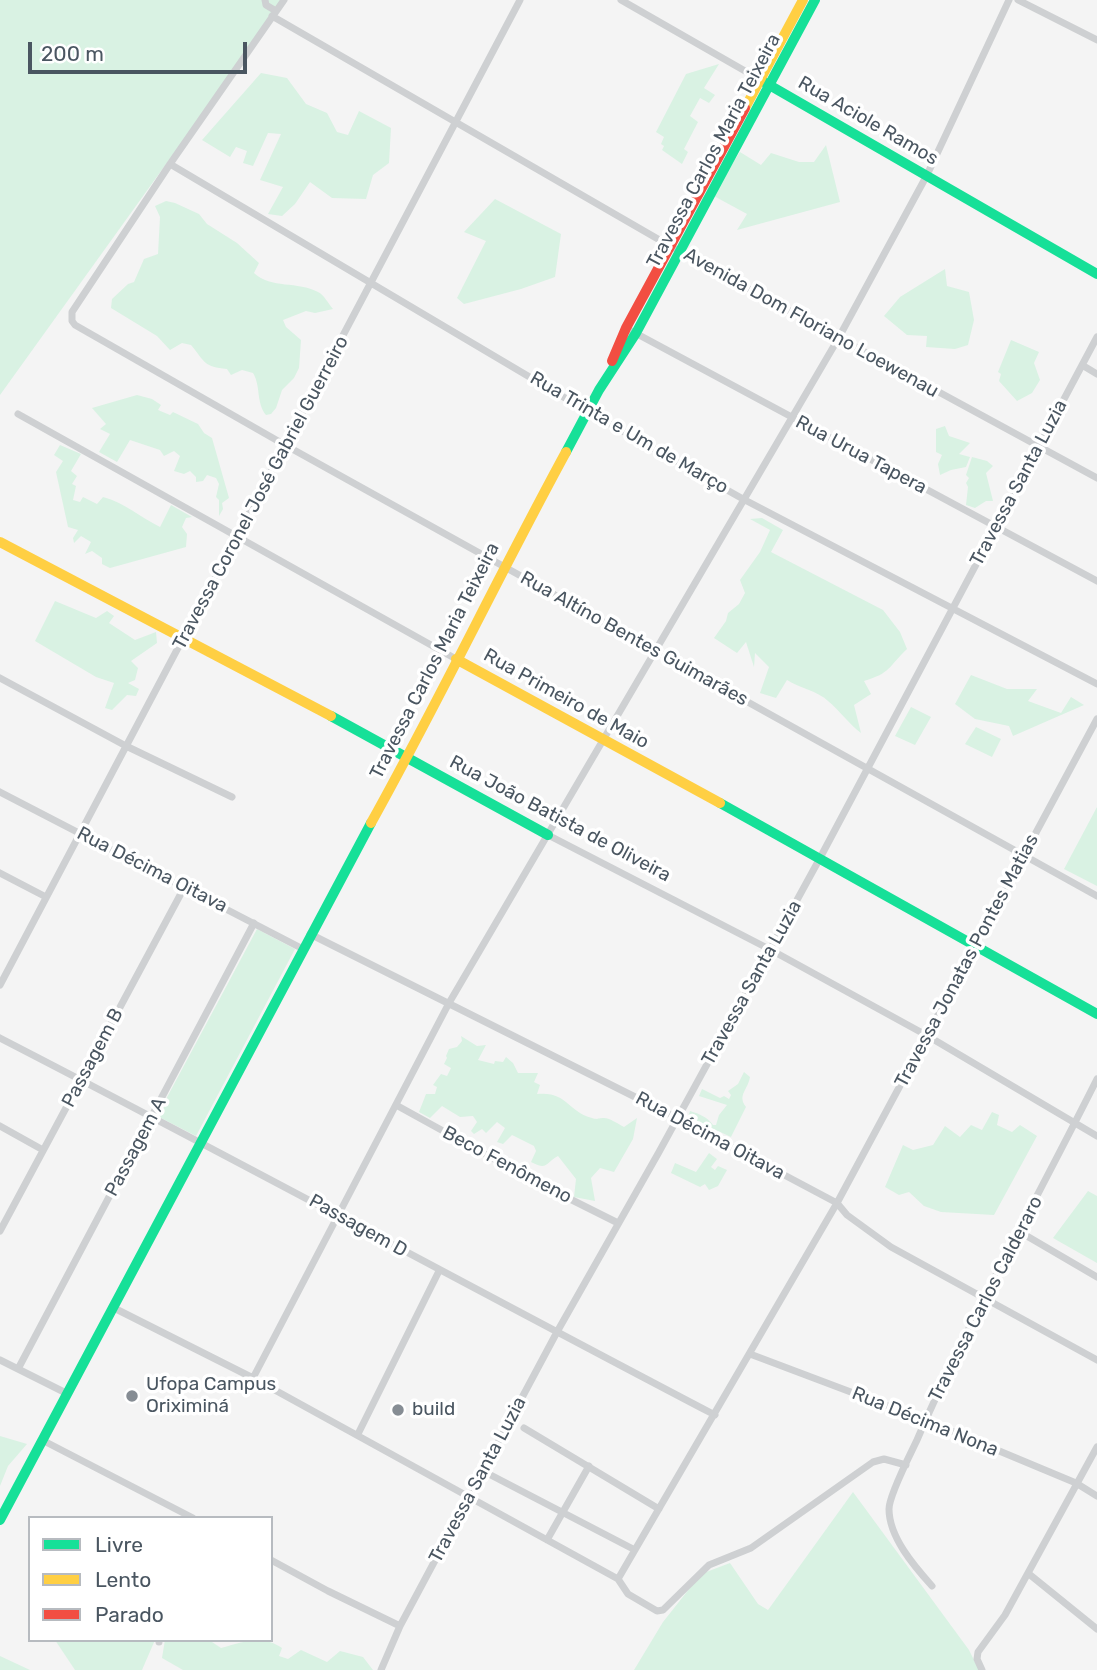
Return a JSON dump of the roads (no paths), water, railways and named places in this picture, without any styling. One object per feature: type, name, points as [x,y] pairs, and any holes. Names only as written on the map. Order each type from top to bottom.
[{"type":"main road","name":"Travessa Carlos Maria Teixeira","points":[[675,248],[759,79],[803,0]]},
{"type":"main road","name":"Travessa Carlos Maria Teixeira","points":[[0,1520],[310,934],[408,756],[504,566],[587,411],[675,248],[815,0]]},
{"type":"main road","name":"Rua Aciole Ramos","points":[[759,79],[1097,274]]},
{"type":"main road","name":"Rua João Batista de Oliveira","points":[[0,542],[408,756],[548,835]]},
{"type":"main road","name":"Rua Primeiro de Maio","points":[[456,659],[820,858],[1097,1014]]},
{"type":"street","name":"Avenida Dom Floriano Loewenau","points":[[265,0],[274,13],[456,124],[838,339],[1097,478]]},
{"type":"street","points":[[170,164],[284,0]]},
{"type":"street","name":"Travessa Coronel José Gabriel Guerreiro","points":[[0,985],[520,0]]},
{"type":"street","name":"Rua Aciole Ramos","points":[[621,0],[759,79]]},
{"type":"street","points":[[253,1378],[449,1003],[838,339],[926,175],[1009,0]]},
{"type":"street","points":[[1018,0],[1097,40]]},
{"type":"street","name":"Rua Trinta e Um de Março","points":[[170,164],[587,411],[743,499],[1097,684]]},
{"type":"street","name":"Rua Altíno Bentes Guimarães","points":[[170,164],[72,312],[75,325],[285,445],[1097,896]]},
{"type":"street","name":"Rua Urua Tapera","points":[[631,330],[1097,581]]},
{"type":"street","name":"Travessa Santa Luzia","points":[[381,1670],[400,1626],[556,1332],[771,950],[1097,337]]},
{"type":"street","points":[[1082,365],[1097,373]]},
{"type":"street","name":"Rua Primeiro de Maio","points":[[18,414],[456,659]]},
{"type":"street","points":[[0,678],[126,746],[232,797]]},
{"type":"street","name":"Travessa Jonatas Pontes Matias","points":[[837,1203],[1097,719]]},
{"type":"street","name":"Rua Décima Oitava","points":[[0,792],[303,948]]},
{"type":"street","name":"Rua João Batista de Oliveira","points":[[548,835],[771,950],[926,1035],[1097,1136]]},
{"type":"street","points":[[0,873],[46,897]]},
{"type":"street","name":"Passagem B","points":[[0,1231],[185,886]]},
{"type":"street","name":"Passagem A","points":[[18,1369],[254,923]]},
{"type":"street","name":"Rua Décima Oitava","points":[[310,934],[677,1118],[837,1203],[847,1215],[891,1247],[1097,1360]]},
{"type":"street","name":"Passagem D","points":[[0,1038],[715,1415]]},
{"type":"street","name":"Travessa Carlos Calderaro","points":[[932,1586],[914,1566],[890,1522],[889,1506],[925,1420],[984,1298],[1097,1079]]},
{"type":"street","name":"Beco Fenômeno","points":[[396,1105],[532,1180],[618,1223]]},
{"type":"street","points":[[0,1126],[43,1150]]},
{"type":"street","points":[[618,1579],[837,1203]]},
{"type":"street","points":[[1020,1232],[1097,1277]]},
{"type":"street","points":[[358,1434],[439,1271]]},
{"type":"street","points":[[112,1307],[358,1434],[618,1579],[628,1594],[654,1610],[661,1611],[709,1565],[751,1548],[873,1462],[884,1459],[906,1465]]},
{"type":"street","name":"Rua Décima Nona","points":[[750,1354],[925,1420],[1076,1483],[1097,1496]]},
{"type":"street","points":[[0,1360],[66,1393]]},
{"type":"street","points":[[524,1428],[659,1509]]},
{"type":"street","points":[[42,1440],[190,1516]]},
{"type":"street","points":[[982,1670],[976,1655],[1005,1615],[1029,1574],[1097,1447]]},
{"type":"street","points":[[547,1540],[589,1466]]},
{"type":"street","points":[[483,1471],[635,1550]]},
{"type":"street","points":[[273,1561],[400,1626]]},
{"type":"street","points":[[1029,1574],[1072,1606],[1097,1629]]},
{"type":"place","name":"Ufopa Campus Oriximiná","points":[[132,1396]]},
{"type":"place","name":"build","points":[[398,1410]]}]
